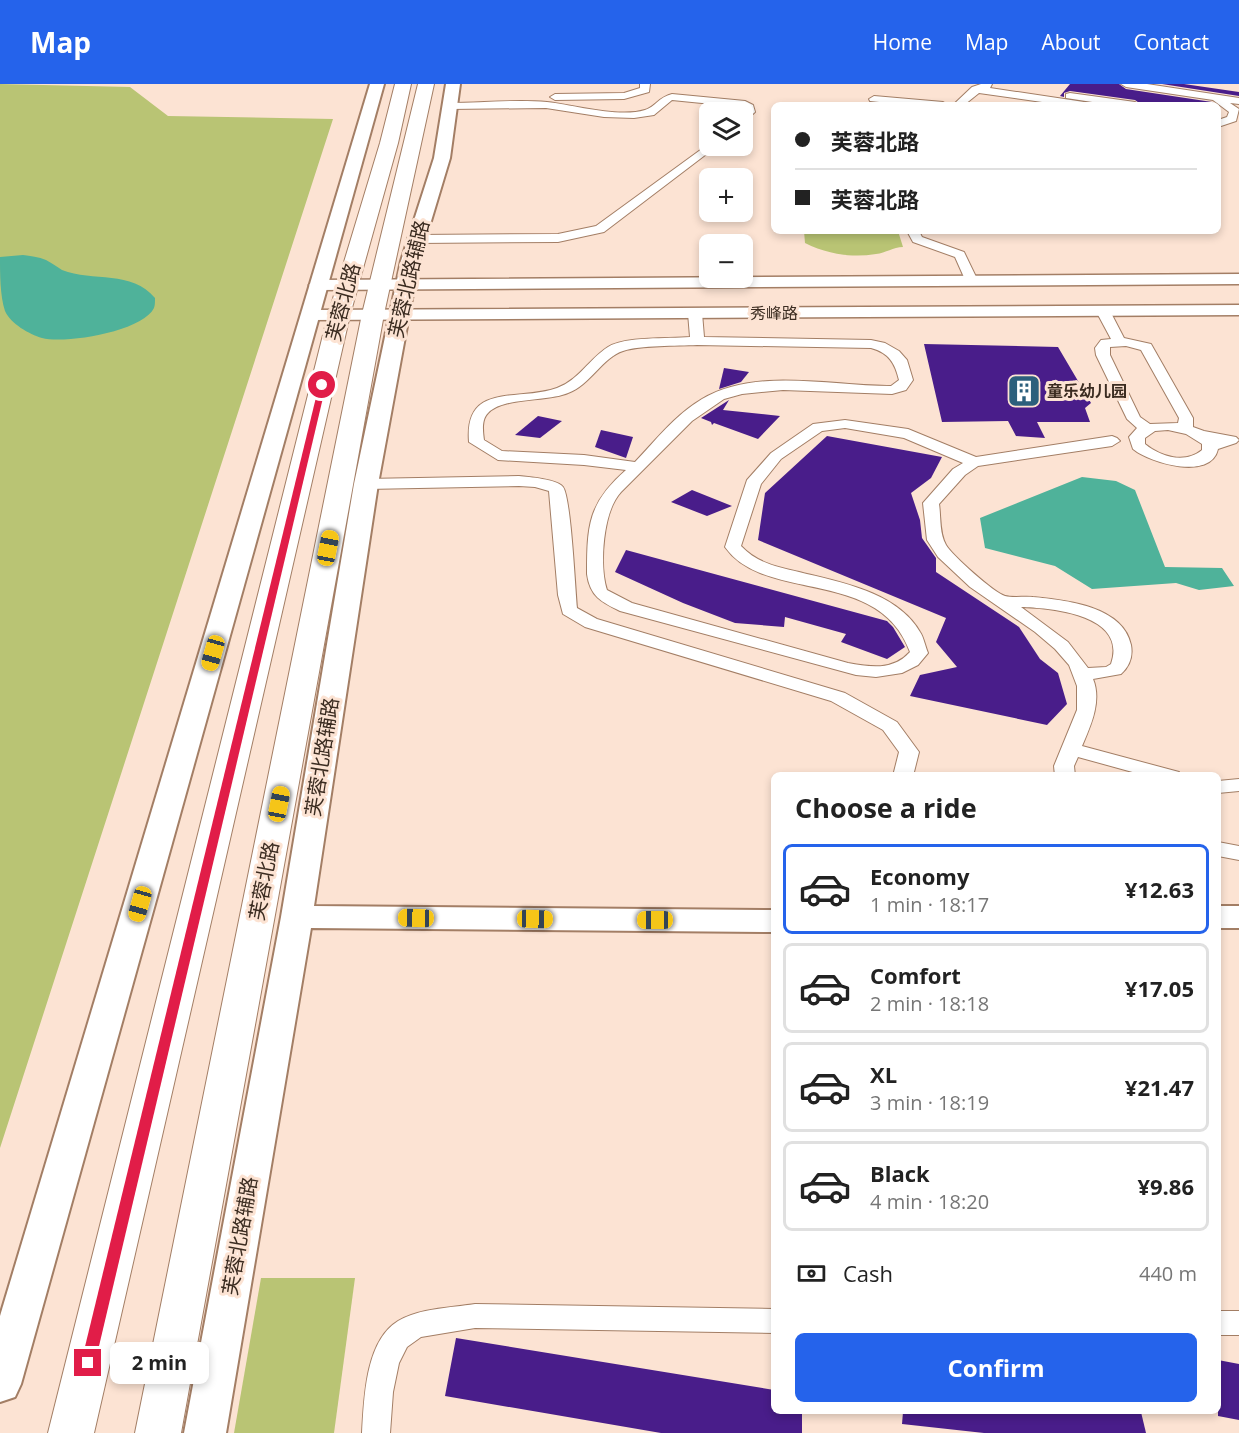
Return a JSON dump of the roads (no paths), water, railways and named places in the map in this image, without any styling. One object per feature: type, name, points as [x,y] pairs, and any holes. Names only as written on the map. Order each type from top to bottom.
[{"type":"main road","points":[[332,285],[377,84]]},
{"type":"main road","name":"芙蓉北路","points":[[71,1433],[324,315],[332,285],[389,142],[403,84]]},
{"type":"main road","name":"芙蓉北路","points":[[158,1433],[386,314],[445,93]]},
{"type":"main road","name":"芙蓉北路辅路","points":[[393,284],[416,239],[442,158],[445,93]]},
{"type":"main road","name":"芙蓉北路辅路","points":[[205,1433],[297,917],[366,484],[386,314]]},
{"type":"main road","points":[[0,1384],[324,315]]},
{"type":"main road","points":[[297,917],[771,921]]},
{"type":"main road","points":[[1221,917],[1239,917]]},
{"type":"street","points":[[445,93],[624,96],[645,90],[645,84]]},
{"type":"street","points":[[961,102],[976,89],[995,84]]},
{"type":"street","points":[[1126,84],[1158,93],[1239,100]]},
{"type":"street","points":[[1204,84],[1215,97],[1235,111],[1235,119]]},
{"type":"street","points":[[976,89],[1104,102]]},
{"type":"street","points":[[445,93],[634,116],[650,113],[665,99],[676,97],[725,102]]},
{"type":"street","points":[[1052,97],[1072,102]]},
{"type":"street","points":[[874,98],[912,102]]},
{"type":"street","points":[[416,239],[558,238],[600,229],[699,155]]},
{"type":"street","points":[[914,234],[917,239],[923,242],[960,255],[972,281]]},
{"type":"street","name":"秀峰路","points":[[332,285],[1239,279]]},
{"type":"street","name":"秀峰路","points":[[324,315],[1239,310]]},
{"type":"street","points":[[1102,311],[1119,341]]},
{"type":"street","points":[[695,314],[697,341]]},
{"type":"street","points":[[639,467],[603,461],[498,455],[477,442],[475,424],[484,408],[493,404],[540,397],[563,391],[579,383],[616,348],[628,345],[697,341],[867,343],[891,350],[896,354],[905,368],[906,380],[901,387],[892,390],[804,385],[776,386],[737,391],[718,397],[691,414],[602,506],[595,580],[598,590],[607,598],[626,607],[867,672],[889,671],[912,663],[919,653],[918,643],[908,625],[890,609],[873,600],[764,569],[749,563],[740,555],[734,547],[734,539],[753,483],[776,456],[818,427],[830,424],[876,428],[908,434],[974,462]]},
{"type":"street","points":[[1185,429],[1186,418],[1149,351],[1140,344],[1119,341],[1104,345],[1101,350],[1103,355],[1141,437],[1156,457],[1182,461],[1205,457],[1210,452],[1206,440]]},
{"type":"street","points":[[1065,772],[1064,766],[1086,709],[1086,684],[1080,666],[1065,648],[1002,601],[972,583],[937,544],[931,503],[959,472],[974,462],[1141,437],[1168,426],[1185,429],[1206,440],[1235,440]]},
{"type":"street","points":[[366,484],[519,481],[548,484],[556,488],[564,533],[564,578],[568,610],[591,623],[838,697],[890,726],[909,752],[904,772]]},
{"type":"street","points":[[1002,601],[1064,607],[1091,614],[1107,622],[1116,630],[1123,657],[1117,669],[1082,674]]},
{"type":"street","points":[[1071,749],[1157,772]]},
{"type":"street","points":[[1221,787],[1239,785]]},
{"type":"street","points":[[1221,850],[1239,853]]},
{"type":"street","points":[[376,1433],[383,1364],[393,1346],[407,1330],[475,1316],[771,1322]]},
{"type":"street","points":[[1221,1323],[1239,1323]]},
{"type":"water","points":[[23,255],[43,259],[74,274],[112,278],[135,284],[146,289],[155,298],[154,308],[135,324],[119,330],[68,339],[37,336],[11,320],[5,311],[2,298],[0,257]]},
{"type":"water","points":[[1082,477],[1116,481],[1135,490],[1165,567],[1222,568],[1234,586],[1199,590],[1176,583],[1092,589],[1055,566],[985,548],[980,518]]},
{"type":"place","name":"童乐幼儿园","points":[[1024,391]]}]
